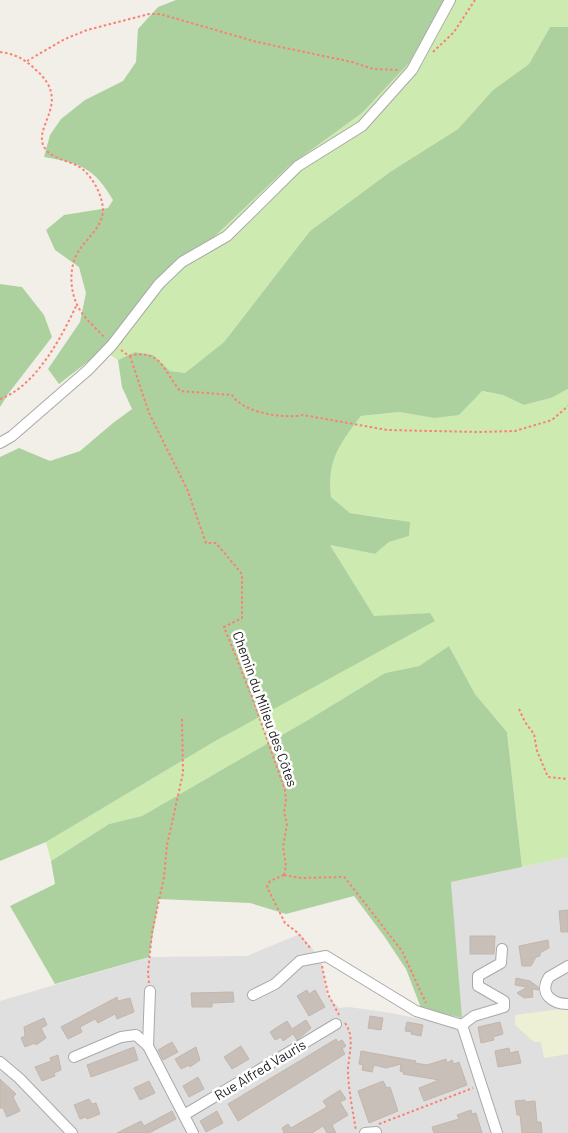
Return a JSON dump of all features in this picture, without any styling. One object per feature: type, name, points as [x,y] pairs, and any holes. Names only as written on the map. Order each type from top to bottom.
[{"type":"street","points":[[0,443],[12,436],[88,370],[112,345],[159,284],[182,262],[227,236],[298,166],[362,126],[412,70],[450,0]]},
{"type":"street","points":[[462,1025],[474,1016],[504,1008],[504,1001],[478,986],[476,979],[482,973],[501,963],[502,949]]},
{"type":"street","points":[[253,995],[275,984],[300,961],[317,956],[331,958],[416,1011],[462,1025]]},
{"type":"street","points":[[568,966],[549,977],[546,989],[549,998],[553,1002],[568,1004]]},
{"type":"street","points":[[148,1046],[150,991]]},
{"type":"street","name":"Rue Alfred Vauris","points":[[184,1115],[336,1024]]},
{"type":"street","points":[[462,1025],[497,1133]]},
{"type":"street","points":[[74,1057],[136,1035],[148,1046],[193,1133]]},
{"type":"street","points":[[0,1062],[19,1078],[72,1133]]},
{"type":"street","points":[[365,1133],[376,1132]]},
{"type":"path","points":[[430,55],[454,32],[475,0]]},
{"type":"path","points":[[27,61],[64,39],[87,30],[149,14],[160,14],[257,42],[352,62],[373,69],[412,70]]},
{"type":"path","points":[[0,52],[15,54],[27,61],[46,78],[53,93],[53,101],[42,136],[44,147],[49,153],[82,169],[96,185],[100,195],[103,210],[101,221],[79,249],[72,265],[71,275],[77,304],[81,312],[112,345],[129,356],[143,352],[159,358],[180,391],[232,396],[236,402],[261,413],[290,418],[303,415],[387,430],[514,431],[552,420],[568,406]]},
{"type":"path","points":[[0,399],[24,386],[38,369],[67,327],[77,304]]},
{"type":"path","name":"Chemin du Milieu des Côtes","points":[[129,356],[149,414],[187,488],[206,543],[216,543],[242,574],[242,618],[224,627],[252,697],[286,795],[284,812],[286,824],[283,847],[286,866],[284,875]]},
{"type":"path","points":[[519,709],[525,722],[534,734],[537,751],[548,777],[568,779]]},
{"type":"path","points":[[150,991],[148,972],[152,933],[164,877],[167,845],[183,773],[182,719]]},
{"type":"path","points":[[356,1133],[348,1069],[351,1048],[349,1030],[328,994],[322,962],[298,933],[285,923],[267,887],[270,881],[284,875],[301,878],[344,877],[402,951],[432,1017]]},
{"type":"path","points":[[376,1132],[378,1124],[384,1121],[482,1084]]},
{"type":"shaded area","points":[[568,857],[568,1133],[0,1133],[0,1001],[149,957],[247,956],[300,934],[321,959],[327,995],[339,1008],[349,1007],[391,1013],[459,1027],[461,1017],[451,882]]},
{"type":"green space","points":[[176,0],[445,0],[410,62],[362,113],[289,166],[141,306],[122,343],[103,350],[59,384],[48,369],[80,322],[86,293],[79,267],[55,250],[46,230],[64,215],[108,208],[113,200],[99,180],[85,168],[44,157],[50,135],[61,119],[85,100],[123,81],[136,62],[138,29],[158,7]]},
{"type":"green space","points":[[445,0],[568,0],[568,27],[550,27],[529,64],[493,90],[458,129],[390,172],[310,231],[224,342],[185,373],[170,371],[153,355],[135,352],[118,360],[103,350],[141,306],[289,166],[362,113],[410,62]]},
{"type":"green space","points":[[550,27],[568,27],[568,389],[551,398],[524,405],[503,395],[482,391],[459,415],[434,418],[399,412],[361,416],[346,436],[336,454],[331,473],[331,497],[350,513],[410,522],[409,536],[389,542],[375,554],[330,545],[374,616],[430,613],[435,621],[217,740],[46,842],[0,861],[0,457],[19,448],[50,461],[80,451],[132,409],[122,387],[118,360],[135,352],[153,355],[170,371],[185,373],[224,342],[310,231],[390,172],[458,129],[493,90],[529,64]]},
{"type":"green space","points":[[0,284],[22,287],[44,315],[52,337],[0,407]]},
{"type":"green space","points":[[568,389],[568,857],[522,867],[507,732],[475,694],[449,646],[419,666],[385,673],[142,816],[109,824],[51,861],[46,842],[430,613],[374,617],[330,545],[375,554],[389,542],[409,536],[393,519],[350,513],[331,497],[331,472],[336,453],[361,416],[399,412],[434,418],[481,391],[503,395],[524,405],[551,398]]},
{"type":"green space","points":[[449,646],[475,694],[507,732],[522,867],[451,882],[462,1018],[421,1008],[406,969],[354,896],[286,914],[250,903],[159,899],[149,957],[55,984],[10,906],[55,884],[51,861],[109,824],[142,816],[385,673],[419,666]]},
{"type":"green space","points":[[568,1008],[568,1054],[544,1058],[541,1042],[534,1042],[515,1025],[515,1015]]},
{"type":"building","points":[[568,910],[568,932],[561,932],[559,911]]},
{"type":"building","points":[[470,936],[495,936],[494,954],[470,954]]},
{"type":"building","points":[[548,940],[549,948],[536,957],[531,966],[522,966],[519,946]]},
{"type":"building","points":[[516,978],[530,981],[539,990],[532,989],[533,997],[524,998],[517,993],[527,987],[515,985]]},
{"type":"building","points":[[307,990],[309,994],[315,990],[325,1007],[309,1016],[297,996]]},
{"type":"building","points":[[233,992],[234,1002],[212,1003],[212,1007],[192,1007],[191,993]]},
{"type":"building","points":[[117,997],[118,1001],[130,998],[134,1012],[117,1019],[115,1014],[98,1023],[95,1019],[80,1027],[82,1032],[68,1039],[61,1027]]},
{"type":"building","points":[[370,1016],[383,1018],[381,1030],[368,1028]]},
{"type":"building","points":[[44,1018],[47,1025],[41,1028],[46,1038],[36,1045],[35,1043],[25,1047],[21,1038],[25,1036],[24,1027]]},
{"type":"building","points":[[306,1020],[311,1028],[297,1040],[293,1034],[283,1041],[281,1037],[275,1040],[270,1032],[287,1021],[292,1029]]},
{"type":"building","points":[[407,1022],[423,1025],[421,1036],[405,1031]]},
{"type":"building","points":[[500,1022],[503,1034],[493,1037],[494,1040],[481,1043],[478,1027]]},
{"type":"building","points":[[336,1039],[338,1042],[342,1040],[346,1046],[342,1049],[345,1054],[238,1121],[228,1104]]},
{"type":"building","points":[[172,1042],[178,1052],[163,1060],[158,1050]]},
{"type":"building","points":[[241,1046],[249,1059],[232,1069],[224,1057]]},
{"type":"building","points":[[134,1047],[138,1060],[91,1077],[87,1065]]},
{"type":"building","points":[[196,1047],[200,1060],[190,1067],[189,1065],[181,1069],[175,1059]]},
{"type":"building","points":[[509,1048],[510,1053],[518,1051],[521,1063],[498,1067],[495,1051]]},
{"type":"building","points":[[361,1051],[416,1061],[415,1063],[427,1065],[446,1059],[447,1063],[452,1060],[454,1064],[459,1062],[467,1085],[424,1101],[419,1088],[439,1080],[403,1074],[405,1073],[400,1071],[401,1064],[386,1068],[374,1065],[372,1072],[362,1070],[363,1065],[359,1064]]},
{"type":"building","points":[[58,1055],[61,1070],[54,1073],[55,1076],[42,1081],[35,1067],[51,1061],[50,1058]]},
{"type":"building","points":[[198,1077],[204,1089],[189,1097],[183,1086]]},
{"type":"building","points":[[0,1079],[16,1094],[13,1097],[20,1111],[7,1117],[3,1108],[0,1108]]},
{"type":"building","points":[[149,1081],[155,1093],[140,1100],[134,1088]]},
{"type":"building","points":[[383,1081],[387,1088],[390,1087],[398,1111],[369,1123],[358,1091]]},
{"type":"building","points":[[340,1090],[346,1099],[340,1102],[348,1115],[332,1125],[336,1133],[327,1133],[323,1126],[312,1133],[283,1133],[282,1128],[288,1124],[291,1128],[327,1107],[323,1101]]},
{"type":"building","points":[[89,1099],[92,1104],[96,1103],[100,1114],[87,1119],[86,1117],[80,1119],[74,1105]]},
{"type":"building","points":[[525,1100],[526,1102],[535,1101],[537,1122],[541,1122],[542,1133],[522,1133],[520,1115],[517,1115],[515,1101]]},
{"type":"building","points":[[471,1110],[472,1114],[476,1113],[482,1133],[434,1133],[432,1127],[459,1119],[457,1115]]},
{"type":"building","points":[[172,1111],[176,1119],[149,1133],[117,1133],[141,1121],[144,1126]]},
{"type":"building","points":[[217,1111],[223,1123],[206,1132],[200,1121]]}]
